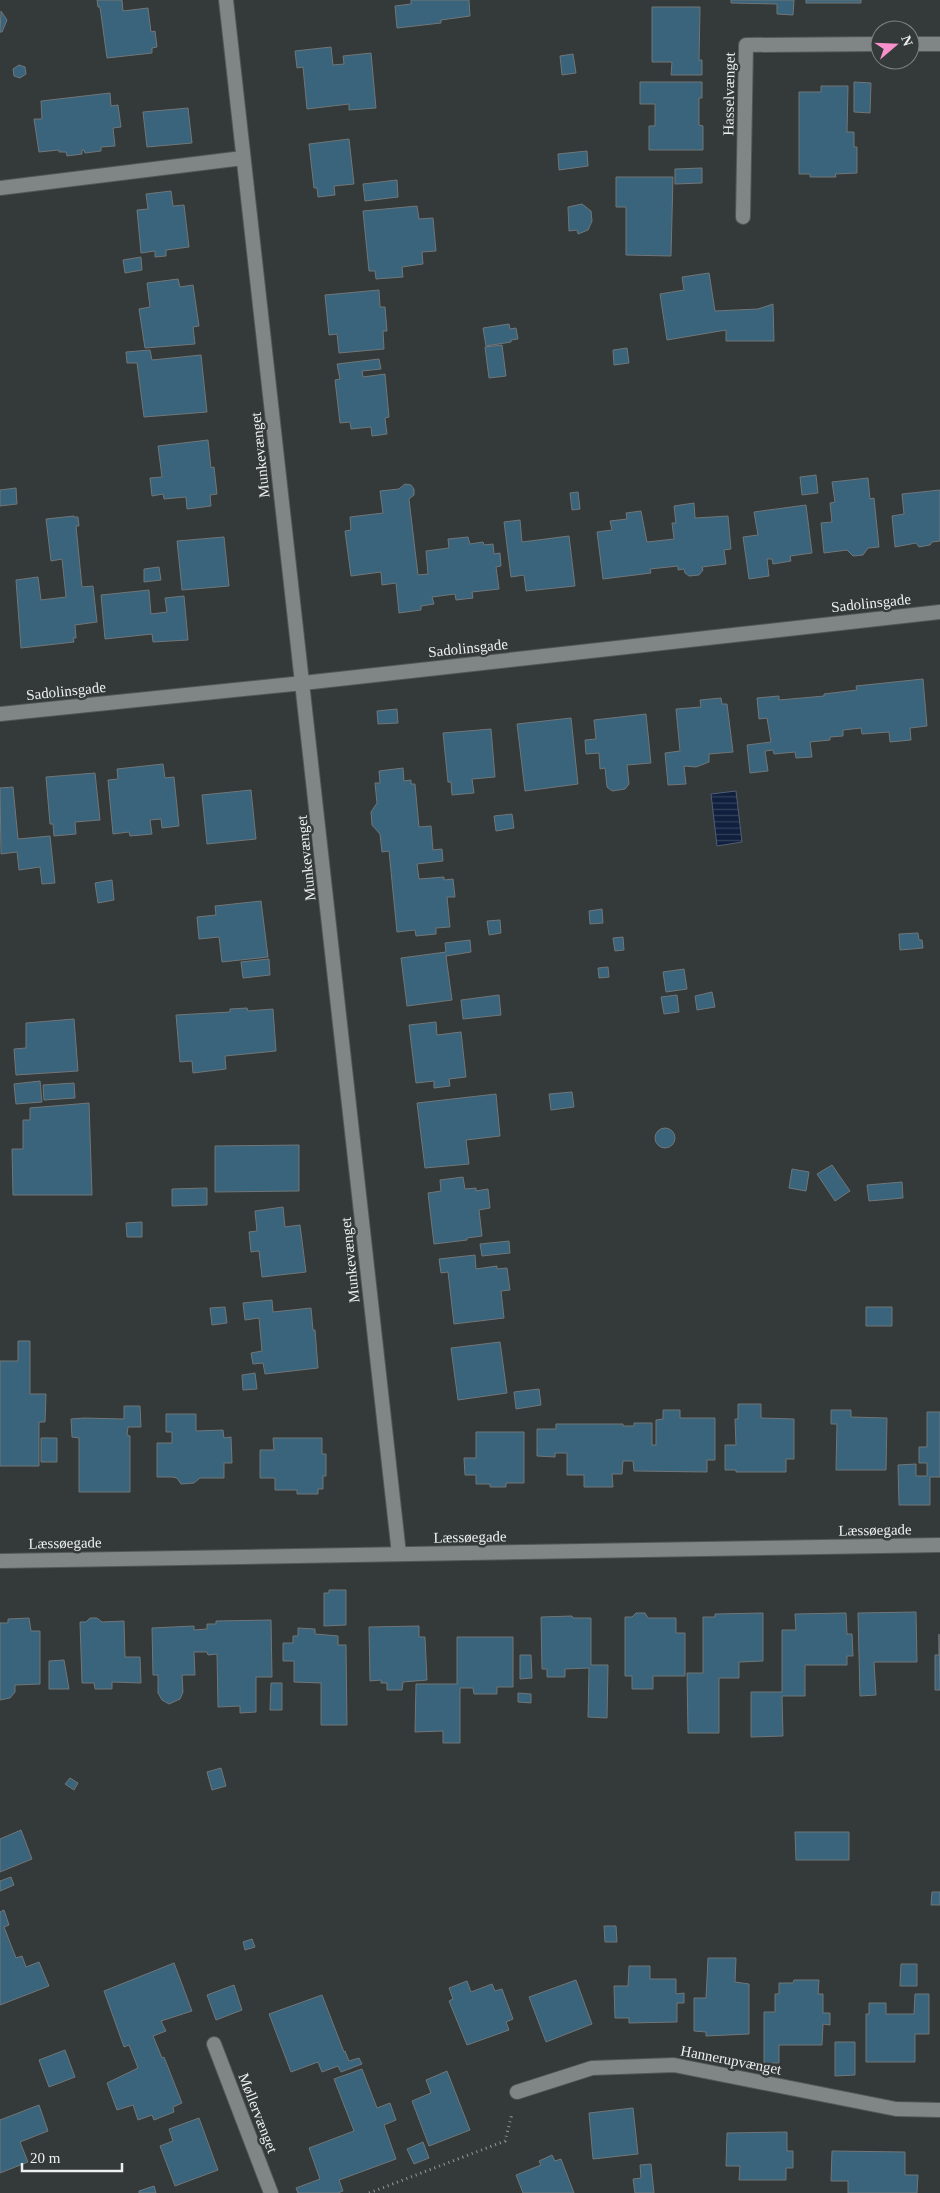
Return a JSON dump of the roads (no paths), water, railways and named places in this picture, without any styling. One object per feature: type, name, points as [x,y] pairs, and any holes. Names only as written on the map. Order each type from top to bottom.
[{"type":"street","name":"Munkevænget","points":[[226,0],[399,1554]]},
{"type":"street","name":"Hasselvænget","points":[[743,217],[746,45],[870,44]]},
{"type":"street","points":[[920,44],[940,44]]},
{"type":"street","points":[[0,188],[243,158]]},
{"type":"street","name":"Sadolinsgade","points":[[0,714],[302,683],[940,612]]},
{"type":"street","name":"Læssøegade","points":[[0,1561],[940,1545]]},
{"type":"street","name":"Møllervænget","points":[[214,2044],[270,2193]]},
{"type":"street","name":"Hannerupvænget","points":[[518,2092],[592,2068],[674,2065],[896,2109],[940,2110]]},
{"type":"water","points":[[736,791],[742,842],[717,846],[711,794]]}]
